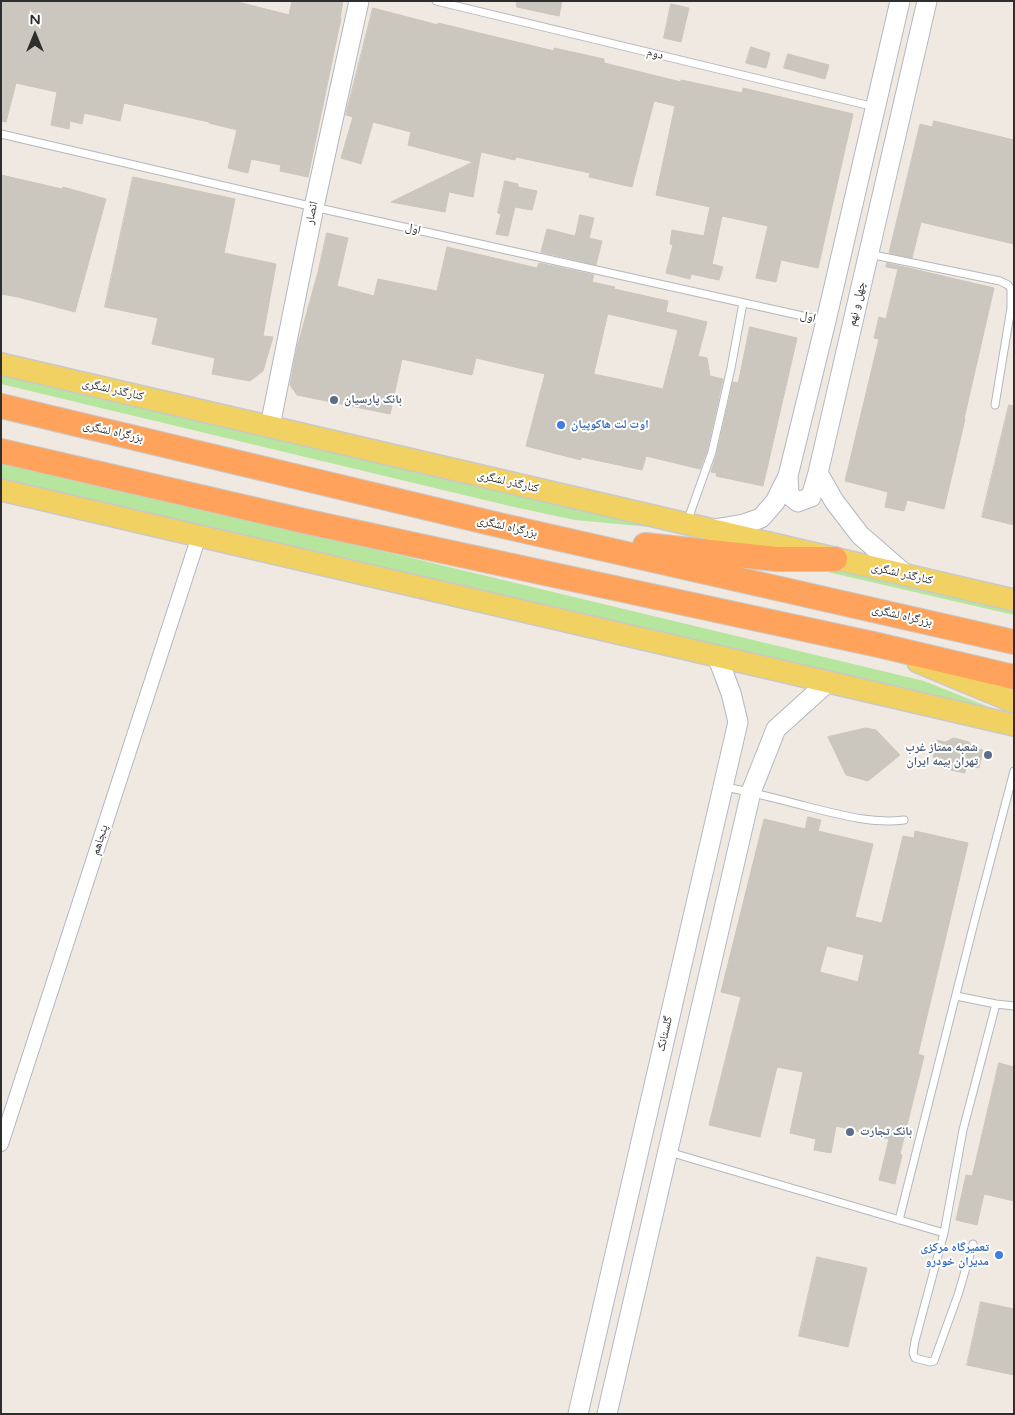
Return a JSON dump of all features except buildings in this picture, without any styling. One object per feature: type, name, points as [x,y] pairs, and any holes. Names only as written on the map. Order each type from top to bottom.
[{"type":"highway","name":"بزرگراه لشگری","points":[[1,406],[532,532],[1014,642]]},
{"type":"highway","points":[[1,451],[304,522],[878,645],[1014,677]]},
{"type":"highway","points":[[532,532],[776,559],[835,558]]},
{"type":"main road","name":"کنارگذر لشگری","points":[[1,364],[1014,600]]},
{"type":"main road","points":[[1,490],[1014,725]]},
{"type":"main road","points":[[878,645],[1014,702]]},
{"type":"street","name":"انصار","points":[[270,426],[314,207],[359,1]]},
{"type":"street","points":[[711,530],[744,524],[761,518],[775,502],[788,476],[900,1]]},
{"type":"street","name":"چهل و نهم","points":[[788,476],[788,495],[798,502],[811,497],[927,1]]},
{"type":"street","points":[[818,473],[834,502],[860,535],[906,575]]},
{"type":"street","name":"پنجاهم","points":[[1,1144],[199,536]]},
{"type":"street","name":"گلستانک","points":[[578,1414],[738,722],[731,693],[717,656]]},
{"type":"street","points":[[607,1414],[751,792],[776,728],[828,682]]},
{"type":"lane","name":"دوم","points":[[436,1],[875,107]]},
{"type":"lane","name":"اول","points":[[1,134],[314,207],[826,321]]},
{"type":"lane","points":[[868,254],[1000,281],[1008,285],[1011,289],[1011,308],[995,405]]},
{"type":"lane","points":[[687,524],[712,452],[731,368],[743,302]]},
{"type":"lane","points":[[899,1220],[1014,771]]},
{"type":"lane","points":[[722,786],[870,821],[904,820]]},
{"type":"lane","points":[[1005,802],[1014,803]]},
{"type":"lane","points":[[956,996],[1014,1006]]},
{"type":"lane","points":[[974,1244],[934,1361],[922,1361],[916,1358],[913,1353],[944,1233],[963,1130],[996,1004]]},
{"type":"lane","points":[[668,1152],[944,1233]]},
{"type":"green space","points":[[1,372],[682,530],[575,520],[514,507],[1,384]]},
{"type":"green space","points":[[1,461],[924,681],[999,711],[1,480]]},
{"type":"green space","points":[[838,555],[1014,598],[1014,615],[793,564]]},
{"type":"place","name":"بانک پارسیان","points":[[334,400]]},
{"type":"place","name":"اوت لت هاکوپیان","points":[[561,425]]},
{"type":"place","name":"شعبه ممتاز غرب تهران بیمه ایران","points":[[988,755]]},
{"type":"place","name":"بانک تجارت","points":[[850,1132]]},
{"type":"place","name":"تعمیرگاه مرکزی مدیران خودرو","points":[[999,1255]]}]
